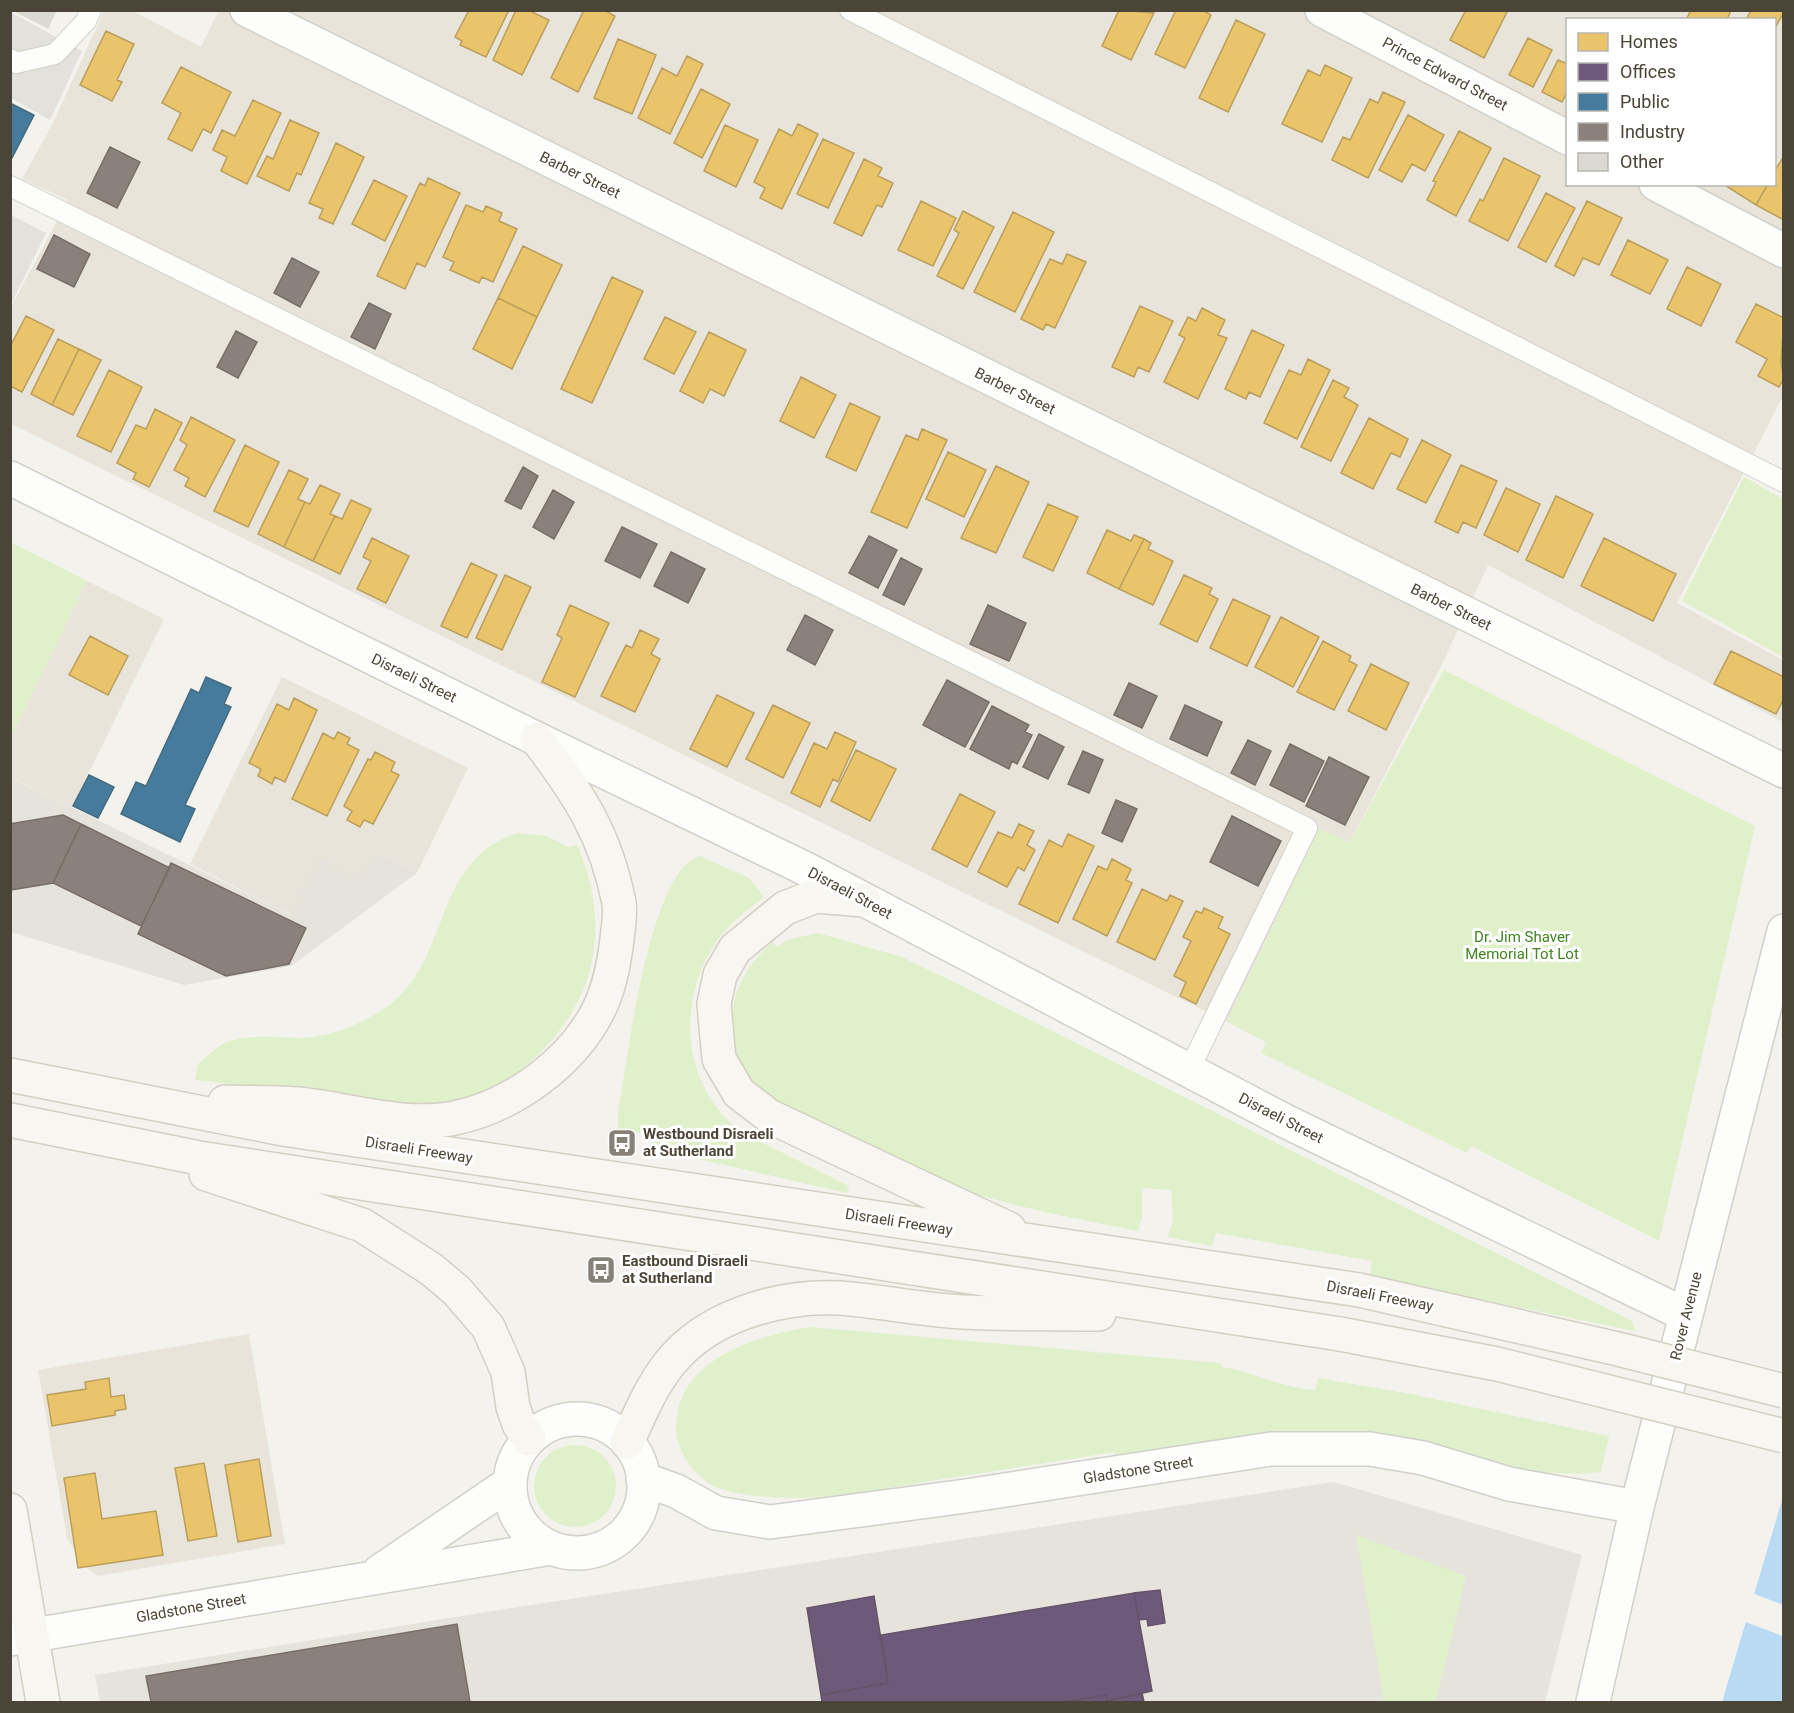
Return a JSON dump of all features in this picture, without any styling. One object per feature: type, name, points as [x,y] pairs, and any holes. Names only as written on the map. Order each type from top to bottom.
[{"type":"main road","points":[[290,1116],[410,1120],[454,1118],[496,1104],[538,1079],[575,1046],[599,1009],[614,966],[620,906],[607,856],[589,812],[537,739]]},
{"type":"main road","points":[[864,900],[816,896],[785,908],[735,949],[720,975],[714,1004],[719,1059],[739,1093],[769,1116],[1041,1244]]},
{"type":"main road","name":"Disraeli Freeway","points":[[10,1075],[127,1099],[290,1116],[1041,1244],[1359,1290],[1607,1346],[1784,1392]]},
{"type":"main road","points":[[10,1120],[110,1141],[260,1180],[1340,1334],[1497,1364],[1784,1437]]},
{"type":"main road","points":[[260,1180],[362,1225],[431,1269],[457,1291],[478,1314],[496,1341],[508,1372],[516,1416],[529,1439]]},
{"type":"main road","points":[[627,1442],[649,1395],[677,1354],[712,1329],[774,1304],[797,1299],[841,1298],[950,1311],[1231,1317]]},
{"type":"main road","points":[[10,1510],[22,1637],[43,1702]]},
{"type":"street","name":"Barber Street","points":[[247,10],[1784,771]]},
{"type":"street","name":"Prince Edward Street","points":[[1322,10],[1566,137]]},
{"type":"street","points":[[1660,186],[1784,251]]},
{"type":"street","name":"Disraeli Street","points":[[10,478],[537,739],[806,869],[1287,1122],[1686,1315]]},
{"type":"street","name":"Rover Avenue","points":[[1593,1702],[1637,1507],[1784,931]]},
{"type":"street","name":"Gladstone Street","points":[[22,1637],[551,1548],[581,1553],[610,1544],[633,1523],[643,1494],[643,1479],[635,1453],[627,1442],[601,1424],[571,1419],[541,1429],[529,1439],[515,1459],[510,1484],[516,1515],[537,1540],[551,1548]]},
{"type":"street","name":"Gladstone Street","points":[[643,1479],[676,1491],[716,1513],[770,1522],[989,1493],[1271,1449],[1370,1449],[1423,1458],[1509,1484],[1637,1507]]},
{"type":"street","name":"Gladstone Street","points":[[370,1578],[510,1484]]},
{"type":"lane","points":[[10,60],[16,63],[55,54],[86,21],[91,10]]},
{"type":"lane","points":[[850,10],[1784,482]]},
{"type":"lane","points":[[10,186],[1307,828],[1190,1070]]},
{"type":"shaded area","points":[[219,10],[1783,11],[1783,396],[1677,603],[1783,660],[1783,722],[1488,565],[1444,660],[1350,842],[1319,829],[1227,1022],[11,424],[10,309],[68,200],[22,179],[53,123],[104,11],[133,11],[201,47]]},
{"type":"shaded area","points":[[10,12],[82,51],[50,120],[11,98]]},
{"type":"shaded area","points":[[11,215],[46,233],[11,304]]},
{"type":"shaded area","points":[[87,581],[164,619],[72,807],[11,777],[10,737]]},
{"type":"shaded area","points":[[282,677],[468,768],[417,873],[375,852],[362,878],[290,914],[190,864]]},
{"type":"shaded area","points":[[10,777],[289,914],[318,857],[361,878],[375,852],[417,873],[291,966],[184,985],[11,932]]},
{"type":"shaded area","points":[[249,1334],[285,1544],[98,1576],[84,1566],[67,1538],[38,1370]]},
{"type":"shaded area","points":[[1334,1482],[1582,1555],[1545,1702],[100,1702],[95,1675],[499,1610]]},
{"type":"green space","points":[[1744,477],[1783,499],[1783,657],[1682,601]]},
{"type":"green space","points":[[11,542],[87,581],[11,737]]},
{"type":"green space","name":"Dr. Jim Shaver Memorial Tot Lot","points":[[1444,670],[1755,826],[1659,1241],[1471,1146],[1467,1153],[1261,1053],[1266,1042],[1227,1022],[1319,829],[1350,842]]},
{"type":"green space","points":[[518,833],[547,836],[568,847],[577,845],[594,902],[595,942],[587,980],[566,1022],[550,1043],[531,1061],[488,1089],[464,1098],[412,1105],[195,1080],[198,1064],[220,1046],[232,1040],[255,1037],[313,1037],[350,1027],[385,1008],[407,988],[422,965],[455,888],[470,865],[490,846]]},
{"type":"green space","points":[[700,856],[749,878],[764,897],[738,918],[720,937],[703,966],[695,990],[691,1015],[691,1040],[695,1064],[704,1087],[717,1109],[739,1130],[849,1186],[847,1193],[681,1155],[681,1149],[652,1144],[653,1134],[634,1132],[632,1139],[626,1139],[618,1131],[618,1113],[634,1014],[654,930],[667,895],[682,869]]},
{"type":"green space","points":[[818,933],[902,957],[999,1004],[1632,1321],[1635,1331],[1370,1277],[1372,1261],[1216,1233],[1212,1246],[1168,1237],[1173,1220],[1171,1190],[1142,1188],[1142,1217],[1138,1231],[1008,1203],[940,1182],[809,1123],[769,1100],[750,1083],[737,1058],[732,1020],[739,987],[750,967],[764,950],[773,942],[777,947],[787,940]]},
{"type":"green space","points":[[810,1327],[1220,1363],[1222,1367],[1303,1389],[1315,1390],[1318,1378],[1411,1394],[1609,1436],[1601,1472],[1586,1473],[1543,1472],[1485,1463],[1118,1465],[1115,1452],[830,1496],[777,1498],[724,1490],[710,1484],[699,1476],[680,1448],[676,1426],[682,1396],[693,1379],[727,1352],[769,1336]]},
{"type":"green space","points":[[575,1445],[591,1449],[604,1457],[612,1470],[616,1486],[612,1502],[604,1515],[591,1523],[575,1527],[559,1523],[546,1515],[538,1502],[534,1486],[538,1470],[546,1457],[559,1449]]},
{"type":"green space","points":[[1356,1535],[1466,1576],[1436,1702],[1384,1702]]},
{"type":"water","points":[[1783,1497],[1783,1702],[1722,1702]]},
{"type":"pier","points":[[1752,1593],[1783,1605],[1783,1636],[1743,1621]]},
{"type":"building: Homes","points":[[469,10],[509,10],[486,57],[460,45],[462,41],[455,37]]},
{"type":"building: Homes","points":[[516,10],[528,10],[549,20],[522,75],[493,60]]},
{"type":"building: Homes","points":[[584,10],[604,10],[615,16],[578,92],[551,78]]},
{"type":"building: Homes","points":[[1119,10],[1154,13],[1131,60],[1102,46]]},
{"type":"building: Homes","points":[[1176,10],[1203,10],[1211,15],[1185,68],[1155,54]]},
{"type":"building: Homes","points":[[1466,10],[1508,10],[1484,58],[1450,40]]},
{"type":"building: Homes","points":[[1691,10],[1731,10],[1728,18],[1687,18]]},
{"type":"building: Homes","points":[[1751,10],[1784,10],[1776,26],[1776,18],[1747,18]]},
{"type":"building: Homes","points":[[1236,20],[1265,34],[1228,112],[1199,98]]},
{"type":"building: Homes","points":[[106,31],[134,44],[117,80],[122,82],[112,101],[80,85]]},
{"type":"building: Homes","points":[[1528,38],[1552,50],[1533,87],[1509,75]]},
{"type":"building: Homes","points":[[618,39],[656,55],[632,114],[594,98]]},
{"type":"building: Homes","points":[[687,56],[703,64],[670,134],[638,118],[662,68],[677,76]]},
{"type":"building: Homes","points":[[1558,60],[1566,63],[1566,94],[1562,102],[1542,92]]},
{"type":"building: Homes","points":[[1325,65],[1352,78],[1322,142],[1282,124],[1308,70],[1320,76]]},
{"type":"building: Homes","points":[[181,67],[231,92],[211,133],[203,129],[192,151],[168,139],[181,113],[162,103]]},
{"type":"building: Homes","points":[[701,89],[730,104],[702,158],[674,143]]},
{"type":"building: Homes","points":[[1383,92],[1405,102],[1368,178],[1332,160],[1343,137],[1350,140],[1370,99],[1378,103]]},
{"type":"building: Homes","points":[[253,100],[281,113],[247,184],[221,171],[227,157],[213,150],[222,130],[235,136]]},
{"type":"building: Homes","points":[[1408,115],[1444,135],[1425,171],[1412,164],[1402,182],[1379,170]]},
{"type":"building: Homes","points":[[290,120],[319,133],[301,175],[297,173],[289,191],[257,176],[267,156],[273,159]]},
{"type":"building: Homes","points":[[798,124],[818,134],[782,209],[760,198],[765,188],[754,182],[779,129],[792,136]]},
{"type":"building: Homes","points":[[725,125],[758,140],[736,187],[704,171]]},
{"type":"building: Homes","points":[[1459,131],[1491,148],[1456,216],[1427,200],[1436,182],[1433,181]]},
{"type":"building: Homes","points":[[823,139],[854,153],[828,208],[797,194]]},
{"type":"building: Homes","points":[[336,143],[364,157],[333,224],[319,218],[323,209],[309,203]]},
{"type":"building: Homes","points":[[1784,156],[1784,220],[1756,205],[1767,186],[1776,186],[1776,169]]},
{"type":"building: Homes","points":[[1504,158],[1540,176],[1508,241],[1469,221],[1480,199],[1483,201]]},
{"type":"building: Homes","points":[[864,159],[882,168],[878,176],[893,183],[882,207],[877,205],[862,236],[834,223]]},
{"type":"building: Homes","points":[[428,178],[460,193],[425,267],[417,263],[405,289],[377,276],[420,183],[425,186]]},
{"type":"building: Homes","points":[[374,180],[407,196],[385,241],[352,224]]},
{"type":"building: Homes","points":[[1726,186],[1767,186],[1756,205]]},
{"type":"building: Homes","points":[[1546,193],[1575,208],[1546,262],[1518,247]]},
{"type":"building: Homes","points":[[921,201],[956,218],[933,266],[898,250]]},
{"type":"building: Homes","points":[[1587,201],[1622,218],[1599,265],[1583,258],[1574,276],[1555,266]]},
{"type":"building: Homes","points":[[466,205],[483,212],[486,206],[502,213],[499,221],[517,229],[493,282],[482,277],[479,283],[450,270],[454,262],[443,257]]},
{"type":"building: Homes","points":[[963,211],[994,227],[963,289],[937,276],[959,233],[954,230]]},
{"type":"building: Homes","points":[[1013,212],[1054,232],[1015,312],[974,292]]},
{"type":"building: Homes","points":[[1628,240],[1668,260],[1650,294],[1611,275]]},
{"type":"building: Homes","points":[[523,246],[562,265],[537,317],[498,298]]},
{"type":"building: Homes","points":[[1067,254],[1086,262],[1055,328],[1046,324],[1043,330],[1021,319],[1050,259],[1062,264]]},
{"type":"building: Homes","points":[[1687,267],[1721,284],[1701,326],[1667,309]]},
{"type":"building: Homes","points":[[612,277],[643,291],[592,403],[561,389]]},
{"type":"building: Homes","points":[[498,298],[537,317],[512,369],[473,349]]},
{"type":"building: Homes","points":[[1756,304],[1784,318],[1781,363],[1784,378],[1779,387],[1758,376],[1767,359],[1736,342]]},
{"type":"building: Homes","points":[[1140,306],[1173,321],[1149,372],[1138,367],[1134,377],[1112,367]]},
{"type":"building: Homes","points":[[1202,308],[1225,320],[1218,335],[1227,338],[1198,399],[1164,382],[1185,338],[1179,335],[1188,317],[1196,321]]},
{"type":"building: Homes","points":[[26,316],[54,330],[22,392],[10,386],[10,347]]},
{"type":"building: Homes","points":[[665,317],[696,332],[674,374],[644,359]]},
{"type":"building: Homes","points":[[1252,330],[1284,345],[1260,397],[1249,392],[1246,399],[1225,389]]},
{"type":"building: Homes","points":[[709,332],[746,350],[724,396],[710,389],[703,403],[680,391]]},
{"type":"building: Homes","points":[[58,339],[79,349],[52,405],[31,394]]},
{"type":"building: Homes","points":[[79,349],[101,360],[73,415],[52,405]]},
{"type":"building: Homes","points":[[1308,359],[1330,370],[1297,439],[1264,423],[1289,370],[1301,375]]},
{"type":"building: Homes","points":[[109,370],[142,387],[111,452],[77,436]]},
{"type":"building: Homes","points":[[801,377],[836,395],[814,438],[780,421]]},
{"type":"building: Homes","points":[[1333,380],[1349,388],[1344,397],[1358,405],[1331,461],[1301,447]]},
{"type":"building: Homes","points":[[850,403],[880,417],[856,471],[826,457]]},
{"type":"building: Homes","points":[[155,409],[182,423],[149,487],[133,479],[136,473],[117,463],[136,425],[146,429]]},
{"type":"building: Homes","points":[[191,417],[235,440],[205,497],[185,486],[189,478],[174,470],[187,445],[180,440]]},
{"type":"building: Homes","points":[[1369,418],[1408,439],[1400,457],[1391,453],[1373,489],[1341,473]]},
{"type":"building: Homes","points":[[922,429],[947,440],[907,528],[871,512],[906,435],[918,440]]},
{"type":"building: Homes","points":[[1422,440],[1451,455],[1426,503],[1397,489]]},
{"type":"building: Homes","points":[[245,445],[279,462],[248,527],[214,511]]},
{"type":"building: Homes","points":[[948,452],[986,470],[964,517],[926,499]]},
{"type":"building: Homes","points":[[1461,465],[1497,481],[1476,528],[1463,522],[1458,533],[1435,522]]},
{"type":"building: Homes","points":[[996,466],[1029,482],[996,553],[961,538]]},
{"type":"building: Homes","points":[[289,470],[308,479],[298,499],[305,502],[284,547],[258,534]]},
{"type":"building: Homes","points":[[320,485],[340,494],[330,514],[335,516],[313,561],[284,547],[305,502],[310,504]]},
{"type":"building: Homes","points":[[1506,488],[1540,504],[1518,552],[1484,535]]},
{"type":"building: Homes","points":[[1556,496],[1593,514],[1563,578],[1526,560]]},
{"type":"building: Homes","points":[[351,500],[371,509],[340,574],[313,561],[335,516],[342,519]]},
{"type":"building: Homes","points":[[1048,504],[1078,517],[1053,571],[1023,557]]},
{"type":"building: Homes","points":[[1107,530],[1131,541],[1134,535],[1144,539],[1119,589],[1087,573]]},
{"type":"building: Homes","points":[[372,538],[409,556],[386,603],[357,589],[371,561],[363,557]]},
{"type":"building: Homes","points":[[1604,538],[1676,574],[1653,621],[1581,586]]},
{"type":"building: Homes","points":[[1144,539],[1151,543],[1148,549],[1173,561],[1153,605],[1119,589]]},
{"type":"building: Homes","points":[[471,563],[497,575],[467,638],[441,626]]},
{"type":"building: Homes","points":[[505,575],[531,587],[502,650],[476,638]]},
{"type":"building: Homes","points":[[1184,575],[1212,588],[1209,594],[1218,599],[1197,642],[1160,624]]},
{"type":"building: Homes","points":[[1233,599],[1270,616],[1247,666],[1210,648]]},
{"type":"building: Homes","points":[[570,605],[609,623],[575,697],[542,682],[562,638],[557,635]]},
{"type":"building: Homes","points":[[1281,617],[1319,637],[1293,687],[1255,667]]},
{"type":"building: Homes","points":[[640,630],[659,639],[651,654],[660,659],[635,712],[601,696],[626,645],[632,648]]},
{"type":"building: Homes","points":[[90,636],[128,656],[108,695],[69,675]]},
{"type":"building: Homes","points":[[1323,641],[1351,656],[1349,661],[1357,665],[1334,710],[1297,692]]},
{"type":"building: Homes","points":[[1731,651],[1784,677],[1784,698],[1776,714],[1714,684]]},
{"type":"building: Homes","points":[[1371,664],[1409,683],[1386,730],[1348,711]]},
{"type":"building: Homes","points":[[717,695],[754,713],[727,767],[690,749]]},
{"type":"building: Homes","points":[[294,698],[317,710],[285,782],[275,777],[272,784],[258,776],[261,769],[249,763],[277,704],[289,710]]},
{"type":"building: Homes","points":[[773,705],[810,723],[783,778],[746,759]]},
{"type":"building: Homes","points":[[338,732],[350,738],[347,744],[359,750],[327,816],[292,799],[323,733],[334,739]]},
{"type":"building: Homes","points":[[835,732],[856,742],[838,782],[833,779],[820,807],[791,793],[814,743],[827,749]]},
{"type":"building: Homes","points":[[856,750],[896,769],[870,821],[831,801]]},
{"type":"building: Homes","points":[[375,752],[395,762],[391,771],[399,775],[373,824],[364,820],[360,827],[347,820],[352,811],[344,806],[368,759],[371,760]]},
{"type":"building: Homes","points":[[960,794],[995,812],[967,867],[932,849]]},
{"type":"building: Homes","points":[[1019,824],[1034,831],[1027,845],[1035,850],[1024,871],[1018,867],[1007,887],[978,872],[998,832],[1012,838]]},
{"type":"building: Homes","points":[[1068,834],[1094,846],[1058,923],[1019,904],[1049,840],[1062,847]]},
{"type":"building: Homes","points":[[1112,859],[1131,869],[1126,880],[1132,883],[1107,936],[1073,919],[1098,866],[1107,870]]},
{"type":"building: Homes","points":[[1142,889],[1167,901],[1170,895],[1183,901],[1155,960],[1117,942]]},
{"type":"building: Homes","points":[[1204,908],[1223,917],[1218,928],[1230,934],[1196,1004],[1180,996],[1186,982],[1174,976],[1191,941],[1183,937],[1196,911],[1202,913]]},
{"type":"building: Homes","points":[[109,1378],[111,1397],[124,1395],[126,1409],[115,1411],[115,1415],[52,1426],[47,1395],[86,1389],[85,1382]]},
{"type":"building: Homes","points":[[259,1459],[271,1536],[238,1542],[225,1465]]},
{"type":"building: Homes","points":[[204,1463],[217,1536],[188,1541],[175,1468]]},
{"type":"building: Homes","points":[[95,1473],[102,1519],[156,1511],[163,1555],[78,1568],[64,1478]]},
{"type":"building: Offices","points":[[1160,1590],[1165,1623],[1148,1626],[1147,1619],[1139,1620],[1134,1593]]},
{"type":"building: Offices","points":[[1134,1593],[1152,1691],[1107,1701],[1107,1695],[1062,1702],[822,1702],[821,1695],[888,1683],[881,1635]]},
{"type":"building: Offices","points":[[874,1596],[888,1683],[821,1695],[807,1608]]},
{"type":"building: Offices","points":[[1142,1693],[1144,1702],[1062,1702],[1107,1695],[1107,1701]]},
{"type":"building: Public","points":[[10,103],[34,115],[10,162]]},
{"type":"building: Public","points":[[206,677],[231,688],[224,704],[231,707],[185,805],[195,809],[180,842],[121,814],[136,782],[146,786],[191,689],[199,693]]},
{"type":"building: Public","points":[[89,775],[114,787],[98,818],[73,806]]},
{"type":"building: Industry","points":[[110,147],[140,162],[117,208],[87,193]]},
{"type":"building: Industry","points":[[54,235],[90,254],[74,287],[37,269]]},
{"type":"building: Industry","points":[[292,258],[319,272],[300,307],[274,293]]},
{"type":"building: Industry","points":[[369,303],[391,314],[375,349],[351,337]]},
{"type":"building: Industry","points":[[236,331],[257,342],[238,378],[217,367]]},
{"type":"building: Industry","points":[[523,467],[538,476],[521,509],[505,501]]},
{"type":"building: Industry","points":[[553,490],[574,502],[554,539],[533,527]]},
{"type":"building: Industry","points":[[622,527],[657,544],[640,578],[605,561]]},
{"type":"building: Industry","points":[[869,536],[897,550],[878,588],[849,573]]},
{"type":"building: Industry","points":[[671,552],[705,569],[688,603],[654,586]]},
{"type":"building: Industry","points":[[901,558],[922,569],[904,605],[883,595]]},
{"type":"building: Industry","points":[[988,605],[1026,623],[1009,661],[970,644]]},
{"type":"building: Industry","points":[[805,615],[833,630],[815,665],[787,650]]},
{"type":"building: Industry","points":[[947,680],[989,702],[965,747],[923,725]]},
{"type":"building: Industry","points":[[1129,683],[1157,696],[1142,728],[1114,715]]},
{"type":"building: Industry","points":[[1185,705],[1222,722],[1207,756],[1170,739]]},
{"type":"building: Industry","points":[[992,706],[1029,725],[1025,732],[1032,735],[1017,764],[1012,761],[1009,769],[970,749]]},
{"type":"building: Industry","points":[[1039,734],[1064,747],[1048,779],[1023,767]]},
{"type":"building: Industry","points":[[1248,740],[1271,751],[1255,785],[1231,773]]},
{"type":"building: Industry","points":[[1290,744],[1324,761],[1304,802],[1270,785]]},
{"type":"building: Industry","points":[[1083,751],[1103,760],[1089,793],[1068,784]]},
{"type":"building: Industry","points":[[1329,757],[1369,777],[1345,825],[1306,806]]},
{"type":"building: Industry","points":[[1116,800],[1137,809],[1122,842],[1102,833]]},
{"type":"building: Industry","points":[[63,815],[81,824],[53,883],[10,890],[10,824]]},
{"type":"building: Industry","points":[[1232,816],[1281,841],[1258,886],[1210,862]]},
{"type":"building: Industry","points":[[81,824],[170,868],[141,926],[53,883]]},
{"type":"building: Industry","points":[[171,863],[306,928],[289,964],[226,976],[138,934]]},
{"type":"building: Industry","points":[[457,1624],[470,1702],[151,1702],[146,1676]]},
{"type":"building: Other","points":[[13,10],[56,10],[48,28]]},
{"type":"place","name":"Westbound Disraeli at Sutherland","points":[[622,1143]]},
{"type":"place","name":"Eastbound Disraeli at Sutherland","points":[[601,1270]]}]
